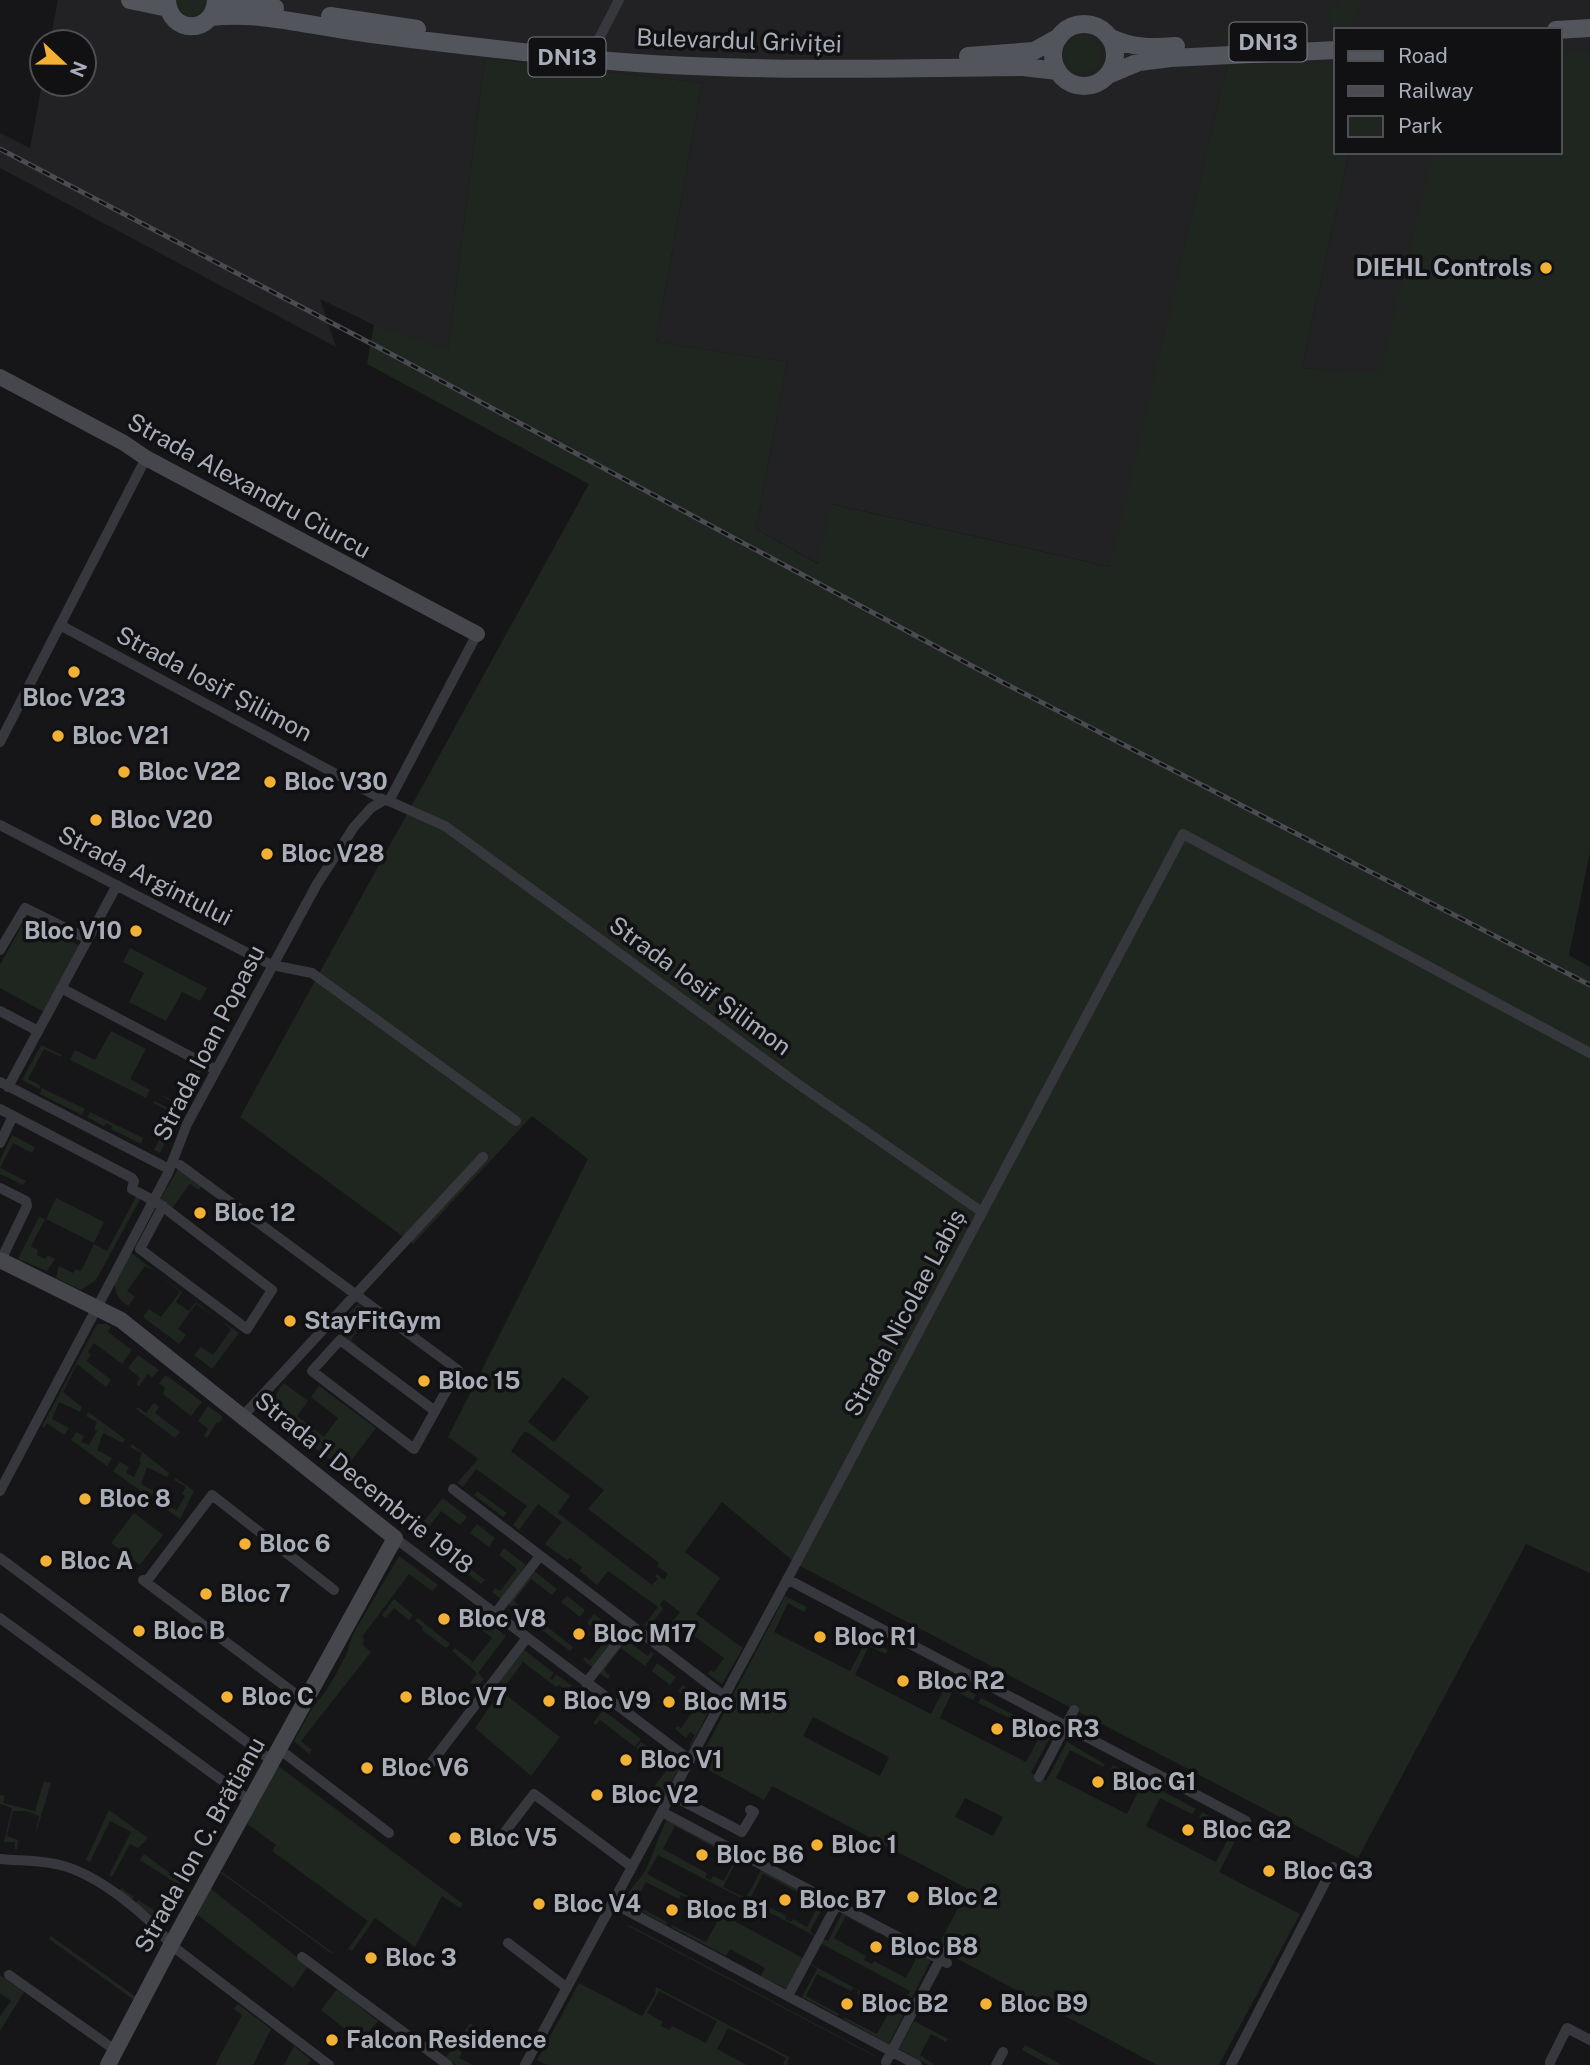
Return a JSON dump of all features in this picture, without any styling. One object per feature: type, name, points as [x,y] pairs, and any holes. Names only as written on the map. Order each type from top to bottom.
[{"type":"main road","name":"DN13","points":[[130,0],[167,4],[176,20],[185,25],[196,26],[214,8]]},
{"type":"main road","name":"Bulevardul Griviței","points":[[230,0],[433,31],[594,48],[773,58],[969,56],[1034,51],[1059,37]]},
{"type":"main road","name":"Bulevardul Griviței","points":[[214,8],[246,16],[429,42],[589,59],[783,70],[1023,67],[1058,71]]},
{"type":"main road","points":[[1058,71],[1054,54],[1059,37],[1074,26],[1084,24],[1102,30],[1109,37],[1115,52],[1108,75]]},
{"type":"main road","points":[[1562,30],[1590,28]]},
{"type":"main road","name":"DN13","points":[[1109,37],[1140,47],[1334,39]]},
{"type":"main road","points":[[1562,41],[1590,39]]},
{"type":"main road","points":[[1108,75],[1139,62],[1171,58],[1334,50]]},
{"type":"main road","name":"DN13","points":[[1058,71],[1065,79],[1080,86],[1090,85],[1108,75]]},
{"type":"street","points":[[594,48],[619,0]]},
{"type":"street","name":"Strada Alexandru Ciurcu","points":[[0,377],[477,634]]},
{"type":"street","points":[[0,742],[146,458]]},
{"type":"street","name":"Strada Iosif Șilimon","points":[[60,625],[387,800],[445,826],[798,1084],[982,1212]]},
{"type":"street","name":"Strada Ioan Popasu","points":[[0,1491],[98,1308],[158,1203],[175,1167],[187,1124],[317,884],[354,827],[370,808],[387,800],[477,634]]},
{"type":"street","name":"Strada Argintului","points":[[0,825],[272,965],[313,973],[516,1121]]},
{"type":"street","name":"Strada Nicolae Labiș","points":[[525,2065],[788,1579],[1183,834],[1590,1053]]},
{"type":"street","points":[[117,885],[38,1031],[4,1085],[175,1167],[356,1294],[458,1370],[414,1449],[312,1371],[340,1340],[435,1411]]},
{"type":"street","points":[[0,950],[24,908],[88,939]]},
{"type":"street","points":[[61,988],[216,1070]]},
{"type":"street","points":[[0,1011],[38,1031]]},
{"type":"street","points":[[0,1110],[132,1178],[132,1189],[158,1203],[272,1290],[247,1329],[139,1249],[158,1203]]},
{"type":"street","points":[[0,1143],[13,1116]]},
{"type":"street","points":[[243,1416],[483,1157]]},
{"type":"street","points":[[0,1188],[26,1200],[27,1206],[0,1260]]},
{"type":"street","name":"Strada 1 Decembrie 1918","points":[[0,1260],[121,1320],[395,1538],[690,1760]]},
{"type":"street","points":[[310,1343],[326,1356]]},
{"type":"street","points":[[453,1489],[724,1696]]},
{"type":"street","points":[[305,1702],[145,1581],[212,1495],[334,1590]]},
{"type":"street","name":"Strada Ion C. Brătianu","points":[[112,2058],[171,1945],[222,1862],[250,1801],[395,1538]]},
{"type":"street","points":[[495,1615],[540,1556]]},
{"type":"street","points":[[0,1558],[389,1833]]},
{"type":"street","points":[[788,1579],[1247,1821]]},
{"type":"street","points":[[0,1618],[250,1801]]},
{"type":"street","points":[[586,1683],[631,1625]]},
{"type":"street","points":[[424,1772],[526,1639]]},
{"type":"street","points":[[1039,1777],[1074,1710]]},
{"type":"street","points":[[504,1833],[534,1794],[632,1867]]},
{"type":"street","points":[[671,1795],[742,1832],[754,1812],[750,1810]]},
{"type":"street","points":[[662,1812],[837,1905],[944,1958],[887,2062]]},
{"type":"street","points":[[0,1859],[59,1864],[94,1879],[149,1922],[171,1945],[329,2065]]},
{"type":"street","points":[[1231,2065],[1333,1867]]},
{"type":"street","points":[[613,1903],[917,2065]]},
{"type":"street","points":[[788,1996],[837,1905]]},
{"type":"street","points":[[508,1943],[567,1988]]},
{"type":"street","points":[[302,1957],[448,2065]]},
{"type":"street","points":[[9,1975],[112,2058]]},
{"type":"street","points":[[1550,2065],[1567,2028],[1590,2040]]},
{"type":"street","points":[[996,2065],[1003,2052]]},
{"type":"shaded area","points":[[58,0],[1590,0],[1590,390],[1384,361],[1380,374],[1302,368],[1349,154],[1562,154],[1562,28],[1334,28],[1334,65],[1227,65],[1111,567],[832,504],[819,564],[756,529],[787,362],[656,342],[702,83],[485,58],[448,351],[374,325],[320,299],[336,347],[0,168],[0,133],[30,148],[39,98],[98,98],[98,28],[53,28]]},
{"type":"green space","points":[[176,0],[206,0],[203,13],[189,18],[177,9]]},
{"type":"green space","points":[[1343,0],[1363,0],[1349,28],[1334,28],[1330,22],[1329,12],[1332,5],[1338,7]]},
{"type":"green space","points":[[1310,26],[1311,30],[1304,37],[1215,40],[1215,37],[1229,30]]},
{"type":"green space","points":[[1083,35],[1096,41],[1102,54],[1096,67],[1083,73],[1070,67],[1064,54],[1070,41]]},
{"type":"green space","points":[[1562,53],[1590,53],[1590,852],[1569,955],[1590,967],[1590,1573],[1526,1544],[1358,1858],[798,1565],[722,1502],[685,1552],[720,1578],[696,1614],[743,1648],[722,1684],[708,1674],[711,1670],[714,1672],[724,1658],[674,1621],[663,1634],[666,1637],[664,1640],[660,1637],[680,1612],[664,1600],[660,1604],[663,1609],[648,1628],[644,1625],[658,1607],[608,1571],[597,1585],[580,1571],[582,1567],[545,1544],[562,1522],[538,1504],[519,1530],[513,1525],[527,1506],[476,1469],[463,1487],[457,1483],[478,1459],[448,1437],[588,1159],[532,1116],[413,1244],[240,1117],[589,484],[367,364],[374,325],[448,350],[485,58],[702,83],[656,342],[787,362],[756,529],[818,564],[831,504],[1110,567],[1227,65],[1334,65],[1334,154],[1349,154],[1302,368],[1380,373],[1433,154],[1562,154]],"holes":[[[563,1377],[589,1397],[554,1442],[528,1422]],[[524,1432],[529,1433],[604,1490],[588,1509],[659,1563],[657,1566],[668,1574],[664,1580],[657,1574],[655,1576],[658,1579],[652,1585],[558,1513],[570,1496],[511,1451]]]},
{"type":"green space","points":[[26,918],[80,946],[44,1012],[0,988],[0,965]]},
{"type":"green space","points":[[130,948],[207,988],[200,1001],[182,992],[166,1021],[129,1002],[144,973],[123,962]]},
{"type":"green space","points":[[111,1031],[146,1049],[130,1079],[150,1090],[146,1098],[70,1060],[75,1050],[95,1060]]},
{"type":"green space","points":[[41,1045],[62,1055],[61,1057],[44,1049],[28,1079],[41,1086],[39,1089],[22,1080]]},
{"type":"green space","points":[[194,1070],[201,1071],[182,1107],[158,1094],[177,1102]]},
{"type":"green space","points":[[42,1088],[85,1109],[82,1115],[40,1094]]},
{"type":"green space","points":[[154,1101],[179,1113],[160,1153],[154,1150],[173,1113],[153,1103]]},
{"type":"green space","points":[[90,1112],[143,1138],[141,1144],[111,1129],[112,1126],[106,1123],[104,1126],[87,1117]]},
{"type":"green space","points":[[12,1135],[35,1147],[32,1153],[13,1143],[0,1168],[0,1160]]},
{"type":"green space","points":[[0,1168],[26,1181],[23,1185],[0,1174]]},
{"type":"green space","points":[[178,1169],[201,1186],[199,1190],[190,1184],[172,1208],[163,1203],[161,1198]]},
{"type":"green space","points":[[138,1193],[143,1194],[96,1280],[81,1290],[56,1278],[59,1266],[73,1273],[76,1269],[81,1271],[94,1244],[107,1251]]},
{"type":"green space","points":[[56,1198],[104,1222],[94,1243],[46,1219]]},
{"type":"green space","points":[[39,1217],[45,1219],[31,1246],[38,1250],[37,1255],[45,1259],[48,1255],[55,1259],[47,1271],[18,1259]]},
{"type":"green space","points":[[130,1252],[155,1271],[145,1266],[127,1291],[135,1297],[128,1306],[121,1300],[115,1287],[118,1273]]},
{"type":"green space","points":[[158,1273],[182,1292],[176,1302],[189,1311],[196,1302],[219,1319],[196,1304],[178,1329],[186,1335],[179,1344],[143,1317],[149,1309],[161,1317],[180,1292]]},
{"type":"green space","points":[[358,1304],[379,1319],[377,1321],[369,1315],[351,1340],[362,1350],[334,1329]]},
{"type":"green space","points":[[222,1321],[239,1333],[212,1369],[194,1355],[201,1347],[213,1355],[231,1330]]},
{"type":"green space","points":[[97,1324],[107,1324],[111,1327],[108,1332],[132,1350],[122,1364],[94,1343],[88,1352],[91,1355],[87,1361],[111,1380],[106,1387],[77,1364],[63,1392],[82,1407],[80,1412],[59,1402],[52,1419],[69,1428],[64,1435],[47,1423],[44,1428],[42,1426]]},
{"type":"green space","points":[[138,1355],[159,1370],[152,1378],[148,1374],[139,1386],[136,1384],[140,1378],[128,1368]]},
{"type":"green space","points":[[166,1375],[202,1402],[191,1416],[163,1394],[165,1388],[159,1383]]},
{"type":"green space","points":[[284,1383],[308,1401],[297,1416],[324,1437],[338,1418],[311,1397],[319,1386],[376,1428],[344,1470],[279,1421],[275,1401]]},
{"type":"green space","points":[[154,1403],[159,1407],[155,1413],[180,1432],[175,1438],[136,1409],[138,1407],[146,1413]]},
{"type":"green space","points":[[208,1406],[223,1417],[207,1438],[204,1436],[208,1429],[198,1421]]},
{"type":"green space","points":[[88,1412],[125,1439],[123,1443],[103,1433],[97,1450],[112,1458],[107,1466],[71,1440],[76,1432],[84,1436],[81,1442],[89,1445],[97,1431],[94,1429],[97,1422],[86,1416]]},
{"type":"green space","points":[[132,1444],[169,1473],[167,1477],[147,1467],[141,1484],[155,1492],[149,1497],[113,1471],[120,1462],[129,1467],[126,1473],[134,1477],[142,1453],[130,1447]]},
{"type":"green space","points":[[176,1478],[194,1491],[180,1519],[157,1503],[163,1496],[172,1501],[170,1507],[177,1510],[185,1496],[182,1494],[186,1487],[174,1480]]},
{"type":"green space","points":[[477,1491],[507,1513],[503,1517],[474,1495]]},
{"type":"green space","points":[[443,1498],[467,1517],[460,1525],[441,1511],[424,1533],[427,1536],[423,1541],[414,1533]]},
{"type":"green space","points":[[134,1513],[163,1535],[140,1565],[111,1543]]},
{"type":"green space","points":[[477,1524],[495,1538],[489,1547],[470,1533]]},
{"type":"green space","points":[[441,1546],[485,1580],[481,1584],[437,1551]]},
{"type":"green space","points":[[504,1548],[526,1565],[501,1599],[492,1592],[495,1588],[500,1591],[517,1569],[499,1555]]},
{"type":"green space","points":[[399,1556],[438,1585],[432,1591],[409,1574],[362,1637],[365,1640],[362,1644],[371,1652],[301,1741],[312,1750],[309,1754],[294,1741],[312,1708],[336,1674],[353,1634]]},
{"type":"green space","points":[[534,1571],[557,1589],[552,1595],[531,1579],[514,1601],[519,1606],[516,1610],[508,1604]]},
{"type":"green space","points":[[567,1596],[585,1610],[580,1617],[561,1602]]},
{"type":"green space","points":[[785,1596],[807,1607],[804,1612],[788,1603],[774,1632],[850,1671],[865,1643],[850,1635],[852,1631],[888,1650],[886,1654],[869,1646],[855,1675],[931,1714],[946,1685],[932,1678],[934,1673],[976,1695],[973,1700],[953,1690],[940,1718],[1026,1762],[1041,1734],[1022,1725],[1024,1720],[1052,1734],[1031,1773],[1046,1781],[1067,1742],[1105,1764],[1103,1767],[1070,1750],[1056,1778],[1127,1814],[1141,1786],[1110,1770],[1113,1765],[1196,1809],[1192,1814],[1160,1798],[1146,1826],[1216,1862],[1231,1834],[1199,1818],[1202,1812],[1240,1832],[1219,1872],[1300,1914],[1219,2065],[1157,2065],[937,1948],[968,1889],[772,1786],[764,1800],[699,1765],[706,1752],[704,1751]],"holes":[[[813,1717],[889,1757],[880,1776],[803,1736]],[[965,1798],[1003,1817],[993,1836],[955,1817]]]},
{"type":"green space","points":[[394,1599],[413,1615],[409,1620],[394,1608],[386,1618],[382,1615]]},
{"type":"green space","points":[[594,1614],[619,1634],[593,1668],[583,1660],[585,1657],[590,1660],[607,1638],[587,1623]]},
{"type":"green space","points":[[532,1615],[573,1647],[570,1651],[528,1620]]},
{"type":"green space","points":[[479,1616],[506,1636],[478,1673],[484,1679],[478,1686],[470,1683],[477,1673],[452,1651],[455,1648],[473,1662],[492,1638],[474,1623]]},
{"type":"green space","points":[[418,1618],[450,1644],[446,1648],[422,1630],[423,1627],[415,1621]]},
{"type":"green space","points":[[625,1639],[648,1656],[651,1652],[654,1654],[645,1666],[621,1648],[604,1670],[610,1676],[608,1679],[599,1673]]},
{"type":"green space","points":[[523,1649],[554,1673],[550,1678],[552,1680],[556,1674],[572,1686],[568,1692],[559,1685],[556,1687],[523,1662],[503,1689],[496,1683]]},
{"type":"green space","points":[[657,1663],[676,1677],[670,1685],[652,1671]]},
{"type":"green space","points":[[683,1685],[710,1706],[715,1699],[689,1747],[695,1735],[690,1732],[686,1738],[675,1729],[677,1726],[681,1728],[697,1706],[678,1691]]},
{"type":"green space","points":[[501,1691],[560,1737],[531,1776],[475,1728]]},
{"type":"green space","points":[[981,1698],[1018,1717],[1016,1721],[978,1703]]},
{"type":"green space","points":[[603,1710],[641,1739],[635,1747],[600,1720],[596,1725],[593,1723]]},
{"type":"green space","points":[[641,1742],[679,1768],[660,1805],[647,1796],[666,1771],[636,1748]]},
{"type":"green space","points":[[277,1765],[463,1904],[460,1908],[442,1896],[415,1947],[375,1918],[352,1951],[348,1949],[368,1921],[272,1851],[276,1845],[247,1824]]},
{"type":"green space","points":[[44,1781],[51,1783],[35,1836],[39,1816],[26,1811],[13,1811],[7,1836],[18,1840],[17,1850],[15,1842],[4,1842],[12,1808],[0,1804],[0,1795],[5,1796],[3,1803],[35,1811]]},
{"type":"green space","points":[[109,1810],[148,1838],[138,1848],[130,1844],[112,1877],[109,1875],[131,1832],[110,1821],[90,1862],[86,1860]]},
{"type":"green space","points":[[668,1818],[721,1847],[719,1850],[675,1826],[663,1849],[707,1873],[705,1878],[711,1880],[713,1876],[724,1881],[735,1859],[724,1852],[726,1849],[739,1856],[723,1887],[746,1898],[762,1868],[801,1889],[799,1893],[763,1874],[751,1897],[786,1916],[785,1919],[791,1922],[793,1919],[807,1927],[819,1904],[804,1895],[806,1891],[826,1902],[810,1931],[815,1936],[658,1855],[647,1874],[803,1958],[787,1989],[761,1976],[765,1968],[730,1949],[726,1956],[671,1927],[672,1925],[706,1942],[718,1920],[684,1901],[686,1897],[681,1895],[679,1899],[646,1882],[634,1904],[667,1922],[666,1925],[625,1902],[626,1895],[645,1871]]},
{"type":"green space","points":[[144,1854],[178,1879],[182,1887],[167,1913],[159,1917],[136,1903],[138,1900],[158,1913],[177,1884],[140,1860]]},
{"type":"green space","points":[[222,1872],[333,1953],[221,1873]]},
{"type":"green space","points":[[121,1888],[134,1897],[131,1900]]},
{"type":"green space","points":[[210,1888],[308,1966],[293,1988],[195,1913]]},
{"type":"green space","points":[[843,1911],[880,1931],[878,1934],[846,1916],[834,1938],[866,1956],[864,1960],[872,1964],[874,1961],[906,1978],[918,1955],[885,1937],[886,1934],[932,1958],[889,2044],[843,2019],[844,2017],[877,2034],[889,2012],[857,1994],[858,1991],[853,1988],[851,1991],[817,1974],[806,1996],[839,2014],[838,2016],[802,1997],[817,1969],[809,1963],[898,2012],[910,1991],[820,1943],[823,1939],[828,1941]]},
{"type":"green space","points":[[628,1926],[876,2056],[876,2057]]},
{"type":"green space","points":[[51,1936],[136,1997],[134,2000],[49,1939]]},
{"type":"green space","points":[[0,1975],[24,1992],[0,2031],[0,2016],[11,2001],[0,1993]]},
{"type":"green space","points":[[579,1983],[642,2016],[655,1994],[656,1987],[789,2057],[787,2065],[783,2065],[786,2058],[728,2028],[717,2049],[747,2065],[547,2065],[537,2060]],"holes":[[[659,1991],[717,2021],[706,2043],[672,2026],[669,2030],[661,2026],[663,2022],[647,2013]]]},
{"type":"green space","points":[[337,1989],[378,2021],[361,2042],[321,2010]]},
{"type":"green space","points":[[238,2004],[271,2029],[253,2065],[215,2065],[242,2015],[234,2009]]},
{"type":"green space","points":[[914,2021],[948,2039],[946,2042],[931,2034],[920,2055],[935,2065],[928,2065],[899,2049]]},
{"type":"green space","points":[[470,2023],[475,2027],[459,2058],[473,2065],[456,2065],[446,2057]]},
{"type":"green space","points":[[1025,2045],[1062,2065],[1050,2065],[1022,2050]]},
{"type":"green space","points":[[294,2046],[311,2060],[308,2065],[284,2065]]},
{"type":"railway","points":[[0,149],[391,354],[1002,682],[1590,985]]},
{"type":"place","name":"DIEHL Controls","points":[[1546,268]]},
{"type":"place","name":"Bloc V23","points":[[74,672]]},
{"type":"place","name":"Bloc V21","points":[[58,736]]},
{"type":"place","name":"Bloc V22","points":[[124,772]]},
{"type":"place","name":"Bloc V30","points":[[270,782]]},
{"type":"place","name":"Bloc V20","points":[[96,820]]},
{"type":"place","name":"Bloc V28","points":[[267,854]]},
{"type":"place","name":"Bloc V10","points":[[136,931]]},
{"type":"place","name":"Bloc 12","points":[[200,1213]]},
{"type":"place","name":"StayFitGym","points":[[290,1321]]},
{"type":"place","name":"Bloc 15","points":[[424,1381]]},
{"type":"place","name":"Bloc 8","points":[[85,1499]]},
{"type":"place","name":"Bloc 6","points":[[245,1544]]},
{"type":"place","name":"Bloc A","points":[[46,1561]]},
{"type":"place","name":"Bloc 7","points":[[206,1594]]},
{"type":"place","name":"Bloc V8","points":[[444,1619]]},
{"type":"place","name":"Bloc B","points":[[139,1631]]},
{"type":"place","name":"Bloc M17","points":[[579,1634]]},
{"type":"place","name":"Bloc R1","points":[[820,1637]]},
{"type":"place","name":"Bloc R2","points":[[903,1681]]},
{"type":"place","name":"Bloc C","points":[[227,1697]]},
{"type":"place","name":"Bloc V7","points":[[406,1697]]},
{"type":"place","name":"Bloc V9","points":[[549,1701]]},
{"type":"place","name":"Bloc M15","points":[[669,1702]]},
{"type":"place","name":"Bloc R3","points":[[997,1729]]},
{"type":"place","name":"Bloc V1","points":[[626,1760]]},
{"type":"place","name":"Bloc V6","points":[[367,1768]]},
{"type":"place","name":"Bloc G1","points":[[1098,1782]]},
{"type":"place","name":"Bloc V2","points":[[597,1795]]},
{"type":"place","name":"Bloc G2","points":[[1188,1830]]},
{"type":"place","name":"Bloc V5","points":[[455,1838]]},
{"type":"place","name":"Bloc 1","points":[[817,1845]]},
{"type":"place","name":"Bloc B6","points":[[702,1855]]},
{"type":"place","name":"Bloc G3","points":[[1269,1871]]},
{"type":"place","name":"Bloc 2","points":[[913,1897]]},
{"type":"place","name":"Bloc B7","points":[[785,1900]]},
{"type":"place","name":"Bloc V4","points":[[539,1904]]},
{"type":"place","name":"Bloc B1","points":[[672,1910]]},
{"type":"place","name":"Bloc B8","points":[[876,1947]]},
{"type":"place","name":"Bloc 3","points":[[371,1958]]},
{"type":"place","name":"Bloc B2","points":[[847,2004]]},
{"type":"place","name":"Bloc B9","points":[[986,2004]]},
{"type":"place","name":"Falcon Residence","points":[[332,2040]]}]
